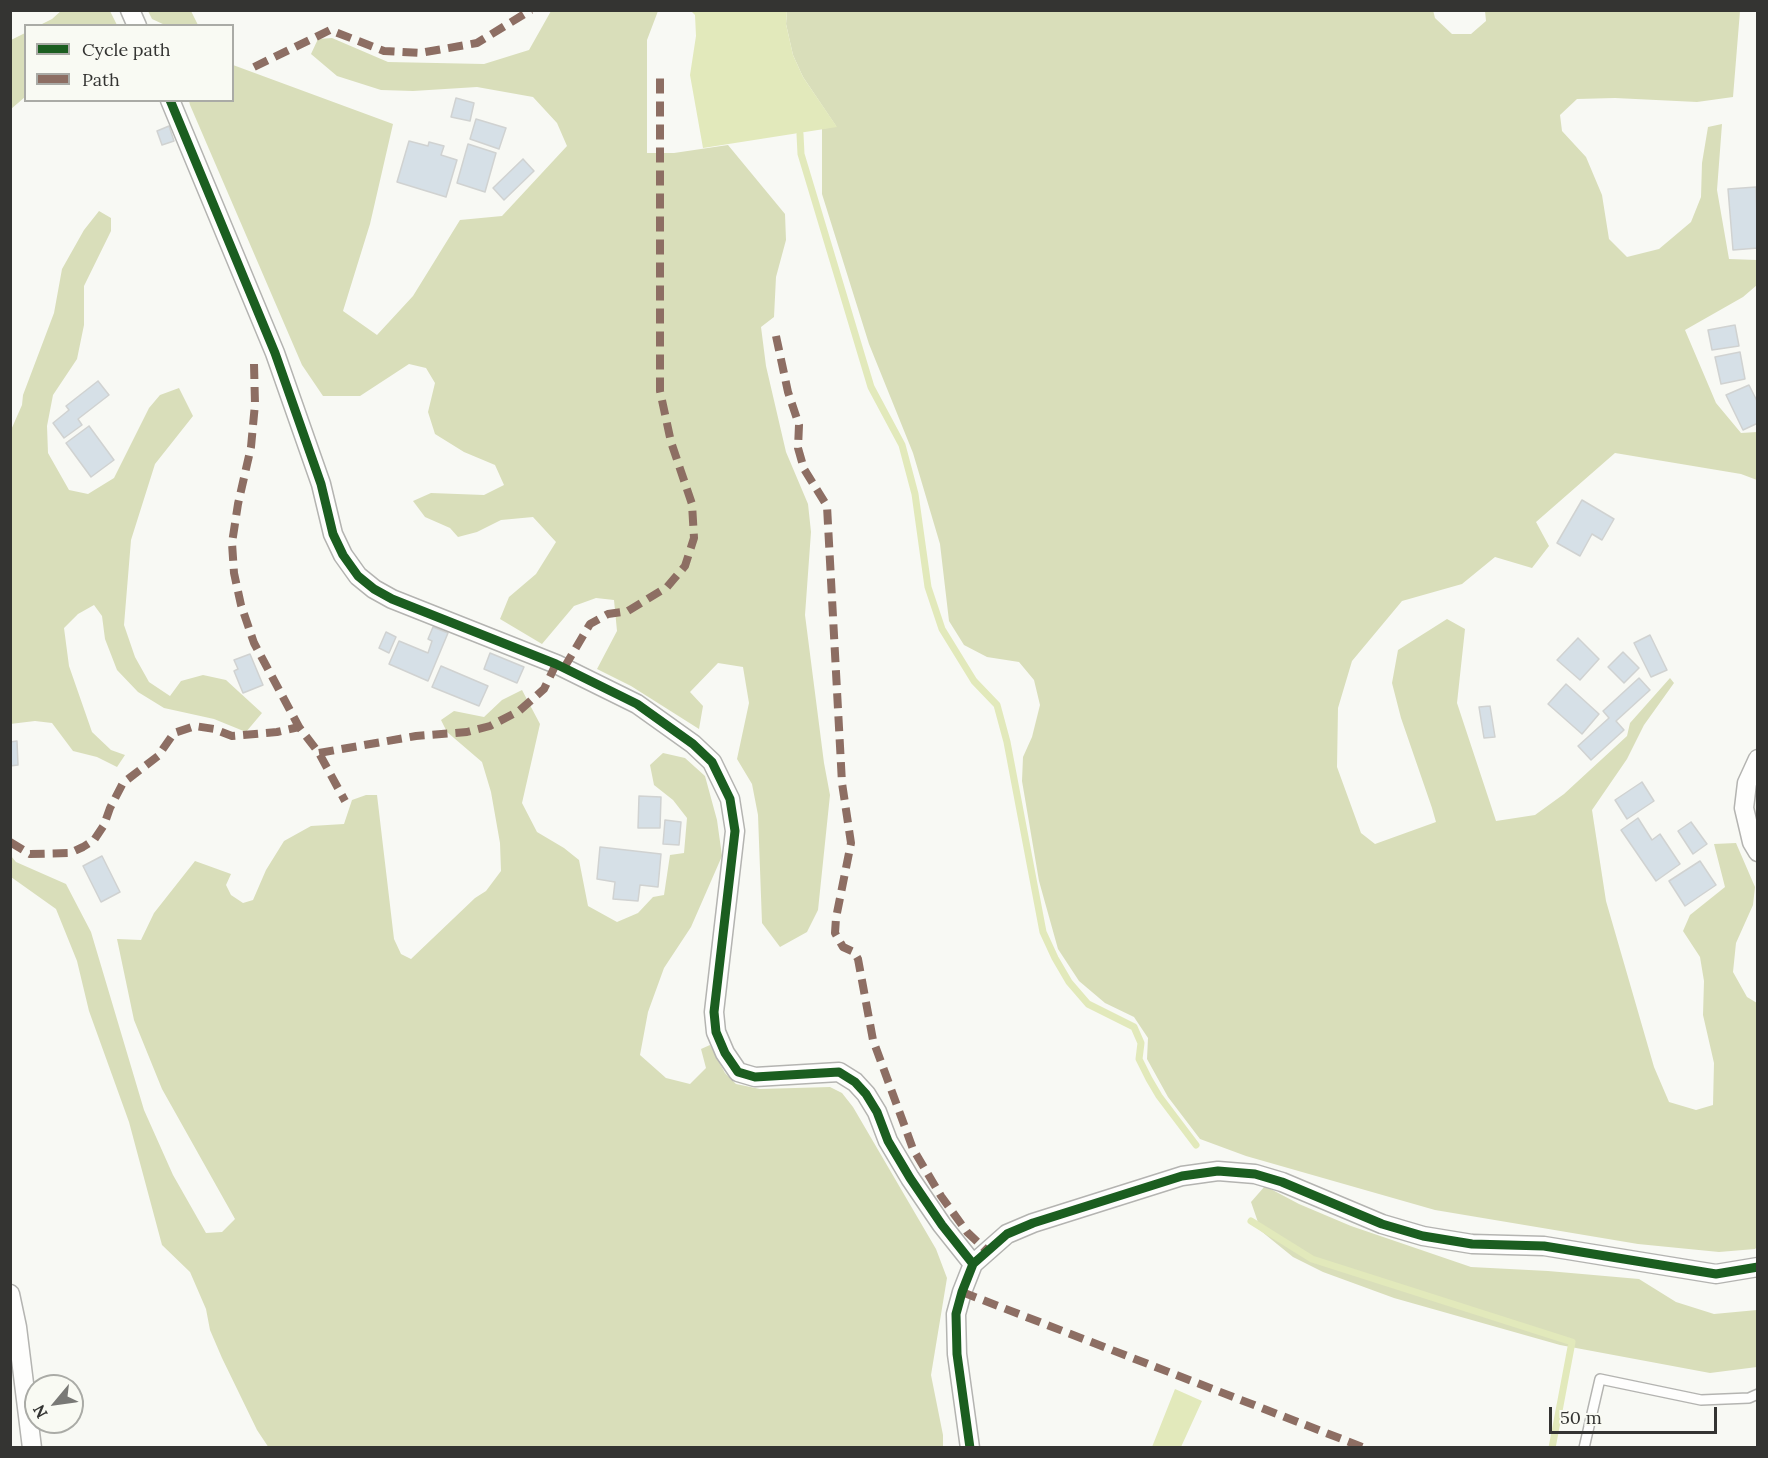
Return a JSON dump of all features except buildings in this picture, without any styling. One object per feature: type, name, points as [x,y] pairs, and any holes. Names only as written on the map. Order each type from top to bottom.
[{"type":"street","points":[[130,10],[136,24]]},
{"type":"street","points":[[171,102],[274,353],[321,484],[333,534],[343,555],[358,576],[374,590],[556,664],[637,704],[693,744],[712,762],[730,799],[735,831],[714,1012],[716,1032],[725,1053],[738,1072],[755,1077],[839,1072],[855,1082],[877,1112],[888,1141],[910,1178],[942,1225],[973,1264]]},
{"type":"street","points":[[1758,759],[1747,783],[1744,808],[1752,842],[1758,852]]},
{"type":"street","points":[[970,1448],[957,1354],[956,1314],[973,1264],[1007,1234],[1034,1223],[1182,1176],[1218,1171],[1255,1174],[1273,1179],[1382,1224],[1423,1236],[1472,1244],[1544,1246],[1716,1274],[1758,1266]]},
{"type":"street","points":[[10,1294],[17,1327],[16,1372],[32,1448]]},
{"type":"lane","points":[[1584,1448],[1600,1379],[1701,1400],[1749,1398],[1758,1394]]},
{"type":"shaded area","points":[[62,10],[110,11],[116,24],[42,24]]},
{"type":"shaded area","points":[[1433,10],[1435,18],[1452,34],[1471,34],[1486,21],[1485,11],[1740,11],[1733,97],[1697,102],[1615,98],[1577,99],[1560,115],[1562,131],[1586,157],[1602,195],[1609,239],[1627,257],[1659,249],[1691,222],[1701,197],[1702,163],[1708,127],[1722,124],[1717,190],[1729,259],[1757,260],[1757,285],[1743,297],[1685,330],[1716,403],[1741,433],[1757,432],[1757,480],[1741,474],[1615,453],[1536,522],[1549,546],[1532,568],[1495,557],[1462,584],[1402,601],[1352,661],[1338,708],[1337,767],[1361,833],[1375,844],[1436,822],[1401,718],[1392,683],[1398,650],[1447,619],[1465,629],[1457,703],[1496,821],[1535,815],[1564,794],[1627,736],[1630,723],[1670,678],[1674,683],[1644,725],[1627,759],[1592,810],[1606,901],[1654,1067],[1669,1102],[1696,1110],[1713,1105],[1714,1063],[1703,1015],[1704,981],[1700,957],[1683,931],[1690,915],[1725,887],[1714,844],[1736,843],[1755,887],[1753,905],[1736,943],[1733,972],[1747,997],[1757,1003],[1757,1247],[1755,1249],[1719,1252],[1638,1244],[1435,1210],[1246,1156],[1200,1139],[1168,1097],[1147,1059],[1148,1038],[1134,1017],[1105,1003],[1079,981],[1058,949],[1039,881],[1022,781],[1023,757],[1032,737],[1040,705],[1034,680],[1019,662],[987,657],[964,645],[949,621],[940,544],[913,453],[869,344],[822,194],[822,129],[836,126],[803,77],[793,55],[786,24],[787,11]]},
{"type":"shaded area","points":[[148,11],[191,11],[198,24],[163,24],[152,19]]},
{"type":"shaded area","points":[[551,11],[658,11],[647,40],[647,153],[674,153],[728,145],[785,214],[786,240],[776,277],[774,317],[761,327],[766,366],[786,452],[808,504],[811,532],[805,615],[830,795],[818,910],[807,932],[780,947],[762,923],[758,815],[752,784],[737,759],[749,703],[743,667],[718,663],[690,692],[703,706],[699,729],[631,686],[597,669],[617,631],[614,600],[596,598],[574,606],[542,644],[500,619],[509,597],[536,574],[556,542],[533,517],[501,520],[477,532],[458,537],[450,528],[425,517],[413,501],[431,493],[484,495],[504,485],[495,465],[464,452],[435,434],[428,412],[435,383],[426,368],[409,364],[360,396],[323,396],[302,365],[189,102],[234,102],[234,65],[393,124],[370,224],[343,311],[377,335],[413,296],[460,220],[502,216],[567,146],[557,123],[533,97],[477,87],[413,91],[381,90],[337,76],[311,54],[318,39],[332,38],[388,62],[484,64],[529,50]]},
{"type":"shaded area","points":[[691,11],[787,11],[786,24],[793,55],[803,77],[837,127],[703,148],[690,75],[696,36],[695,15]]},
{"type":"shaded area","points":[[24,34],[24,98],[11,109],[11,40]]},
{"type":"shaded area","points":[[99,211],[111,218],[111,231],[84,286],[84,325],[77,359],[53,395],[47,426],[48,453],[69,490],[88,494],[114,478],[149,408],[160,395],[179,388],[193,416],[155,464],[131,540],[124,625],[135,657],[149,682],[170,696],[181,681],[203,675],[226,680],[262,713],[246,732],[214,719],[164,708],[138,692],[117,670],[105,639],[102,616],[94,605],[78,614],[64,628],[69,666],[92,732],[111,750],[125,755],[117,767],[97,757],[73,751],[52,723],[35,721],[10,724],[11,430],[54,313],[62,269],[84,230]]},
{"type":"shaded area","points":[[522,690],[540,724],[522,803],[537,832],[579,860],[588,906],[617,922],[638,913],[653,897],[664,895],[670,855],[684,853],[687,818],[673,800],[654,785],[650,765],[663,753],[685,758],[705,776],[717,820],[722,856],[691,927],[664,968],[648,1012],[640,1055],[666,1078],[690,1084],[706,1068],[701,1049],[710,1045],[725,1073],[736,1084],[760,1089],[830,1087],[842,1093],[853,1107],[936,1249],[947,1278],[931,1375],[943,1435],[943,1447],[269,1448],[257,1430],[210,1330],[206,1309],[190,1272],[162,1245],[129,1122],[89,1011],[77,961],[56,909],[11,877],[11,856],[16,862],[66,884],[91,932],[144,1110],[173,1175],[206,1233],[222,1232],[235,1219],[162,1089],[134,1020],[117,939],[141,940],[154,913],[195,861],[231,874],[226,885],[231,895],[243,903],[253,900],[266,870],[284,841],[311,826],[344,824],[352,800],[366,795],[377,795],[394,939],[401,954],[411,959],[475,898],[486,891],[501,871],[500,843],[491,792],[482,762],[447,732],[441,720],[454,711],[484,717],[502,700]]},
{"type":"shaded area","points":[[1265,1186],[1299,1204],[1351,1226],[1471,1267],[1639,1279],[1676,1302],[1714,1314],[1757,1310],[1757,1367],[1710,1373],[1560,1345],[1394,1298],[1323,1272],[1293,1257],[1261,1231],[1251,1202]]},
{"type":"shaded area","points":[[1175,1389],[1202,1401],[1181,1447],[1152,1447]]},
{"type":"waterway","points":[[800,134],[801,154],[871,387],[902,445],[915,494],[928,587],[942,629],[974,681],[997,705],[1007,742],[1043,932],[1069,982],[1088,1004],[1134,1027],[1141,1043],[1139,1059],[1149,1079],[1196,1145]]},
{"type":"waterway","points":[[1251,1221],[1312,1259],[1572,1342],[1552,1448]]},
{"type":"marked path","points":[[254,67],[330,30],[384,51],[420,53],[477,43],[531,10]]},
{"type":"marked path","points":[[564,668],[590,624],[608,614],[628,611],[667,587],[685,566],[694,538],[692,504],[671,442],[660,391],[660,72]]},
{"type":"marked path","points":[[776,336],[788,392],[799,425],[798,448],[804,469],[827,506],[842,783],[851,843],[835,933],[843,947],[854,952],[858,959],[873,1040],[913,1149],[941,1196],[967,1232],[986,1250]]},
{"type":"marked path","points":[[254,364],[255,404],[251,447],[232,543],[234,573],[241,605],[254,643],[299,727],[319,753],[345,801]]},
{"type":"marked path","points":[[319,753],[416,736],[467,732],[490,726],[519,711],[544,689],[556,664]]},
{"type":"marked path","points":[[10,842],[30,854],[70,853],[94,840],[104,825],[123,783],[158,756],[174,733],[195,726],[214,729],[232,736],[277,732],[299,727]]},
{"type":"marked path","points":[[962,1292],[1365,1448]]},
{"type":"cycle path","points":[[171,102],[275,353],[321,484],[333,534],[343,555],[358,576],[374,589],[392,599],[556,664],[637,704],[693,744],[712,762],[730,799],[735,831],[714,1012],[716,1032],[725,1053],[738,1072],[755,1077],[839,1072],[855,1082],[877,1112],[888,1141],[910,1178],[942,1225],[973,1264]]},
{"type":"cycle path","points":[[970,1448],[957,1354],[956,1314],[973,1264],[1007,1234],[1033,1223],[1182,1176],[1218,1171],[1255,1174],[1282,1182],[1382,1224],[1423,1236],[1472,1244],[1544,1246],[1716,1274],[1758,1267]]}]
